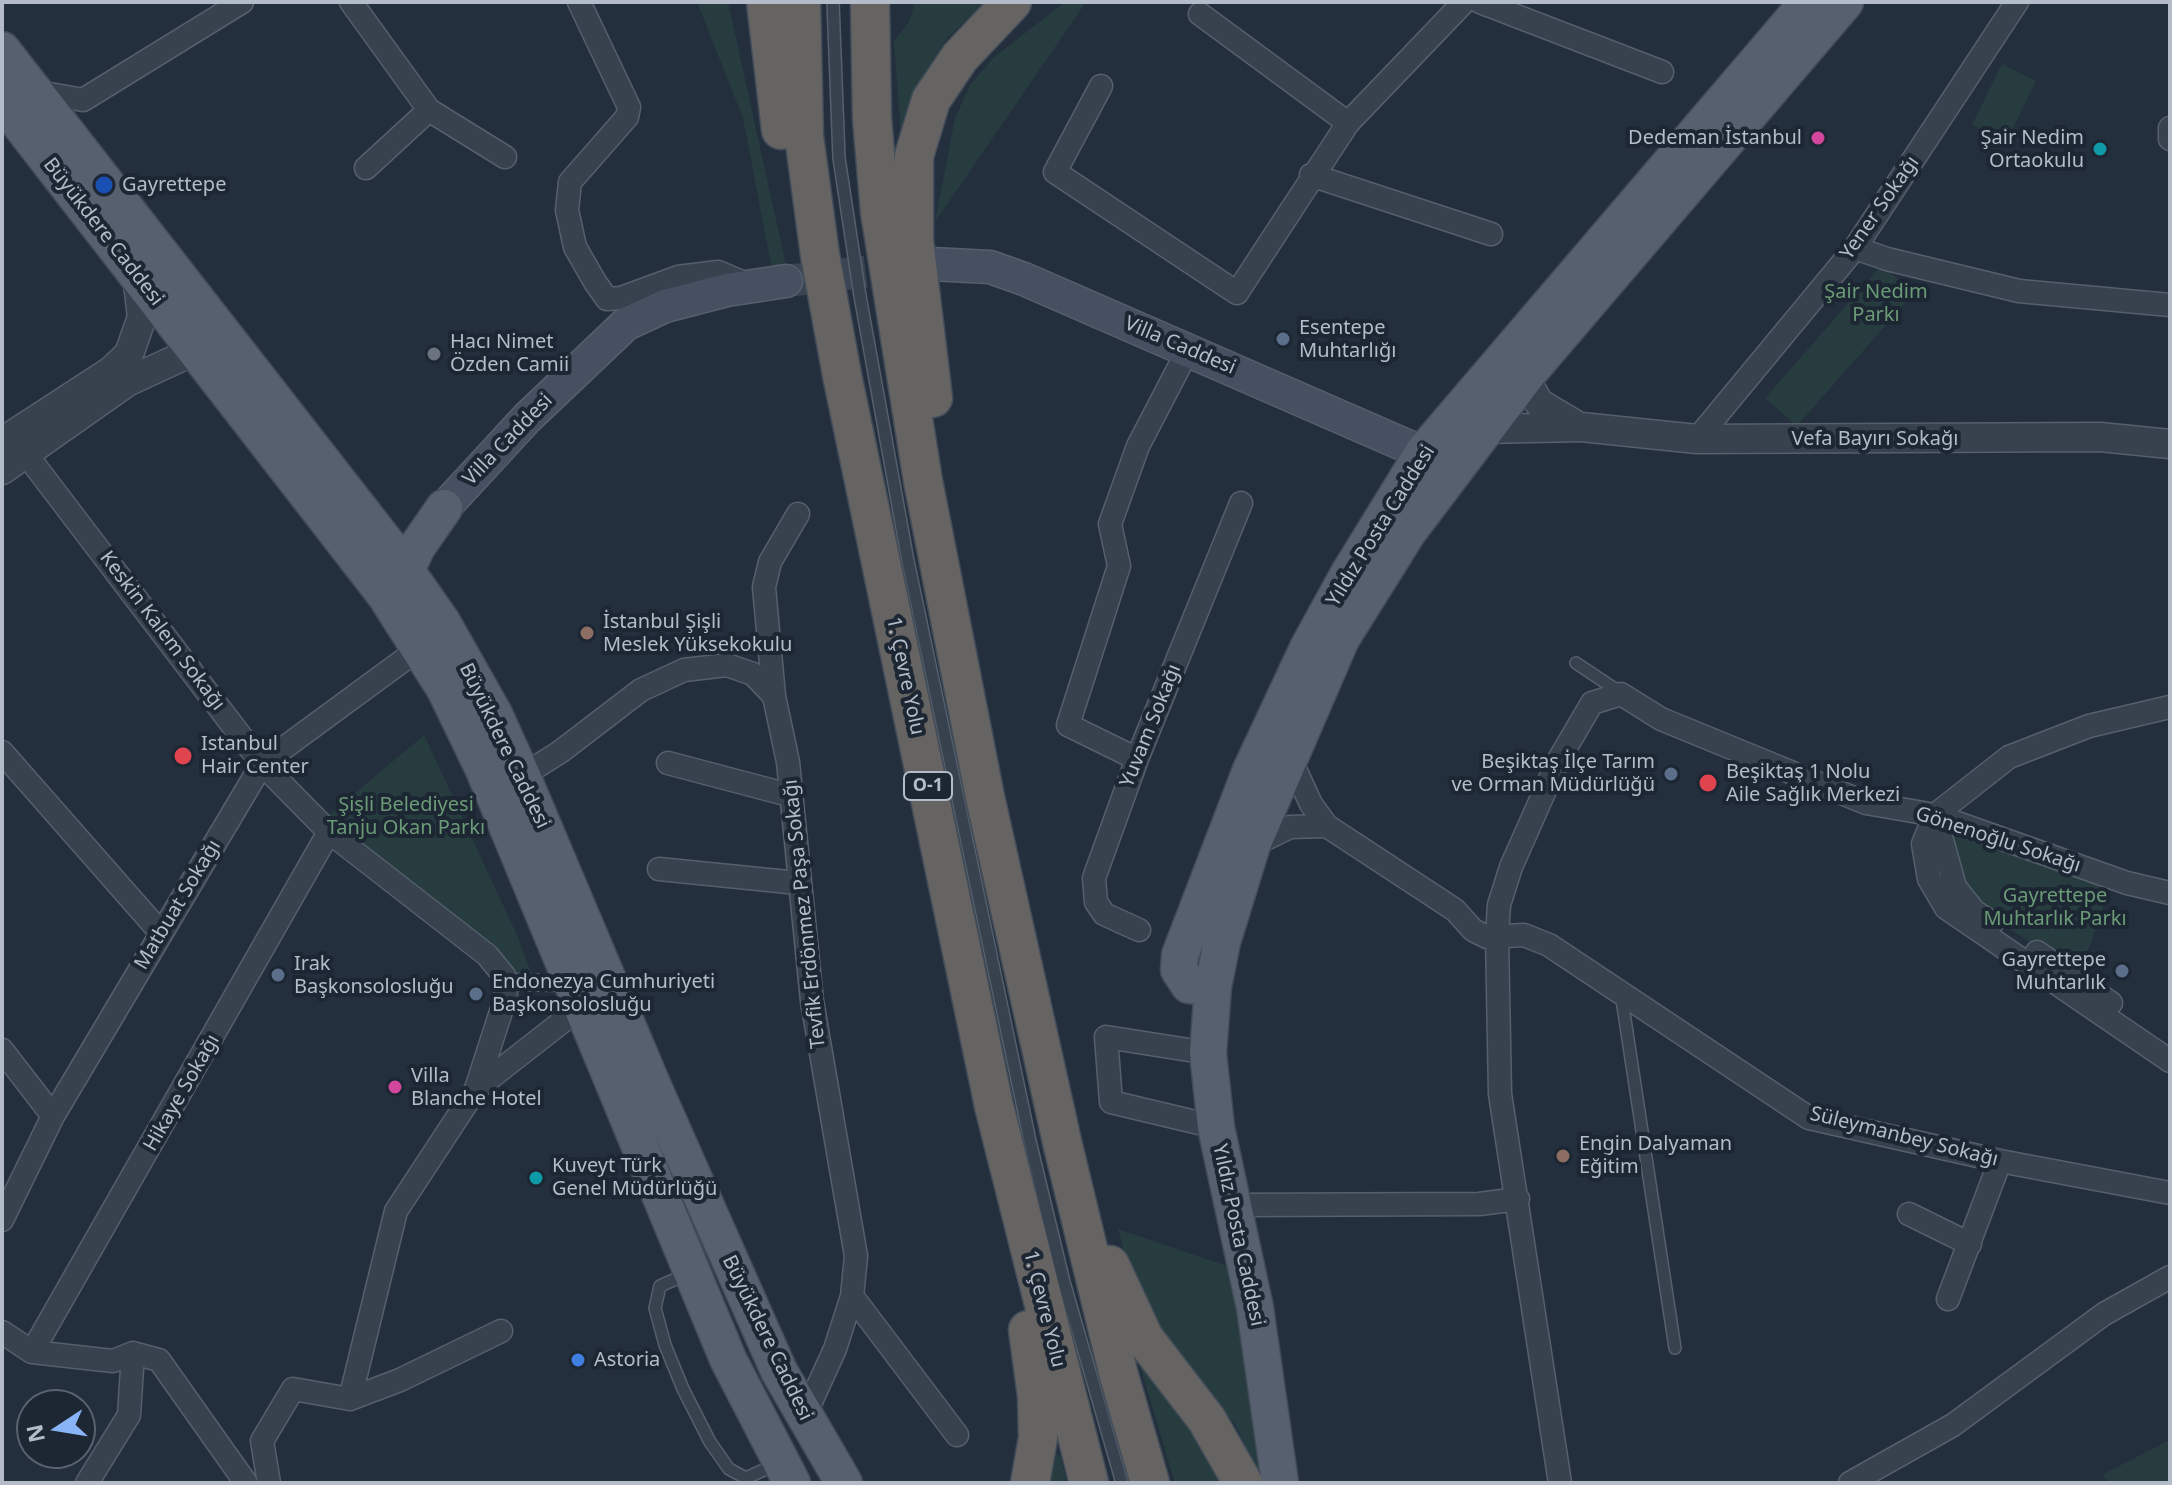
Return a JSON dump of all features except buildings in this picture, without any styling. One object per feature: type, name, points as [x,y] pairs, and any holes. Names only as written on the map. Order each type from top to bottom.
[{"type":"highway","points":[[755,2],[767,20],[800,256],[818,321],[842,375]]},
{"type":"highway","name":"1. Çevre Yolu","points":[[801,2],[800,57],[810,188],[842,375],[1016,1196],[1089,1483]]},
{"type":"highway","name":"O-1","points":[[870,2],[872,118],[880,212],[904,377],[985,797],[1089,1259],[1150,1483]]},
{"type":"highway","points":[[945,587],[949,499],[914,240],[914,156],[931,100],[960,57],[1000,15],[1037,2]]},
{"type":"highway","points":[[1044,1060],[1116,1284],[1144,1338],[1207,1420],[1243,1483]]},
{"type":"highway","points":[[1016,1196],[1037,1396],[1038,1438],[1030,1483]]},
{"type":"main road","name":"Yıldız Posta Caddesi","points":[[1213,987],[1189,985],[1179,970],[1180,955],[1251,770],[1315,636],[1423,453],[1808,2]]},
{"type":"main road","name":"Yıldız Posta Caddesi","points":[[1280,1483],[1255,1308],[1216,1127],[1208,1053],[1213,987],[1240,879],[1252,845],[1341,639],[1408,532],[1529,372],[1845,2]]},
{"type":"main road","name":"Büyükdere Caddesi","points":[[2,50],[17,96],[137,275],[396,611],[420,648],[484,770],[728,1359],[786,1476]]},
{"type":"main road","name":"Büyükdere Caddesi","points":[[17,96],[175,275],[406,568],[474,679],[522,776],[646,1071],[779,1371],[844,1483]]},
{"type":"main road","name":"Villa Caddesi","points":[[931,264],[990,267],[1189,348],[1423,453]]},
{"type":"main road","points":[[164,310],[175,275]]},
{"type":"main road","name":"Villa Caddesi","points":[[444,508],[527,418],[626,324],[665,306],[786,281]]},
{"type":"main road","points":[[1408,532],[1427,484],[1423,453],[1453,434],[1484,429]]},
{"type":"main road","points":[[366,517],[409,523],[444,508]]},
{"type":"main road","points":[[396,611],[397,589],[406,568],[444,508]]},
{"type":"main road","points":[[691,1272],[710,1274],[722,1286],[741,1325],[779,1371]]},
{"type":"street","points":[[17,96],[83,100],[242,2]]},
{"type":"street","points":[[351,2],[429,110],[505,157]]},
{"type":"street","points":[[579,2],[629,107],[627,117],[570,182],[567,210],[575,247],[595,282],[607,299],[621,298],[678,277],[718,272],[752,286]]},
{"type":"street","points":[[1101,86],[1055,172],[1237,293],[1311,175],[1348,123],[1464,2]]},
{"type":"street","points":[[1480,2],[1662,72]]},
{"type":"street","name":"Yener Sokağı","points":[[1697,439],[1855,248],[2017,2]]},
{"type":"street","points":[[1200,14],[1348,123]]},
{"type":"street","points":[[366,168],[429,110]]},
{"type":"street","points":[[2170,128],[2170,139]]},
{"type":"street","points":[[1311,175],[1491,234]]},
{"type":"street","points":[[1855,248],[1887,259],[2019,291],[2170,305]]},
{"type":"street","points":[[51,423],[129,354],[142,317],[137,275]]},
{"type":"street","points":[[127,382],[153,341],[164,310]]},
{"type":"street","points":[[1137,759],[1068,725],[1119,566],[1110,524],[1138,446],[1189,348]]},
{"type":"street","points":[[2,470],[14,448],[51,423],[127,382],[194,351]]},
{"type":"street","points":[[1529,372],[1530,387],[1539,403],[1557,417],[1581,427]]},
{"type":"street","points":[[1484,429],[1581,427]]},
{"type":"street","name":"Vefa Bayırı Sokağı","points":[[1581,427],[1697,439],[2100,437],[2170,444]]},
{"type":"street","name":"Keskin Kalem Sokağı","points":[[14,448],[262,764],[329,832],[487,955],[507,982]]},
{"type":"street","name":"Yuvam Sokağı","points":[[1139,930],[1104,914],[1096,902],[1094,878],[1137,759],[1241,503]]},
{"type":"street","name":"Tevfik Erdönmez Paşa Sokağı","points":[[798,514],[770,562],[764,587],[774,696],[788,762],[812,1001],[856,1256],[852,1296],[835,1349],[804,1417]]},
{"type":"street","name":"Matbuat Sokağı","points":[[2,1220],[53,1116],[262,764],[420,648]]},
{"type":"street","points":[[522,776],[560,752],[641,690],[684,670],[727,665],[753,674],[774,696]]},
{"type":"street","points":[[1560,1483],[1500,1094],[1499,905],[1511,867],[1565,749],[1592,703],[1621,694]]},
{"type":"street","name":"Gönenoğlu Sokağı","points":[[1621,694],[1661,719],[1866,803],[1935,815],[2127,883],[2170,893]]},
{"type":"street","points":[[2170,707],[2089,726],[2009,757],[1935,815],[1923,844],[1929,879],[1946,908],[2170,1061]]},
{"type":"street","points":[[2,752],[161,933]]},
{"type":"street","name":"Süleymanbey Sokağı","points":[[1289,756],[1311,804],[1327,826],[1455,910],[1473,930],[1487,937],[1524,935],[1549,945],[1809,1118],[2000,1161],[2170,1193]]},
{"type":"street","points":[[668,763],[789,795]]},
{"type":"street","points":[[1935,815],[1955,887],[1974,911],[2078,979],[2170,1046]]},
{"type":"street","points":[[1252,845],[1290,827],[1327,826]]},
{"type":"street","name":"Hikaye Sokağı","points":[[32,1352],[329,832]]},
{"type":"street","points":[[659,869],[798,883]]},
{"type":"street","points":[[1455,910],[1475,913],[1490,911],[1499,905]]},
{"type":"street","points":[[476,1089],[506,996],[507,982],[576,995]]},
{"type":"street","points":[[350,1399],[396,1211],[476,1089],[576,995]]},
{"type":"street","points":[[1208,1053],[1106,1037],[1111,1102],[1216,1127]]},
{"type":"street","points":[[2,1050],[53,1116]]},
{"type":"street","points":[[1948,1299],[2000,1161]]},
{"type":"street","points":[[1233,1205],[1479,1204],[1518,1199]]},
{"type":"street","points":[[1909,1214],[1970,1244]]},
{"type":"street","points":[[1850,1483],[1953,1425],[2104,1314],[2170,1277]]},
{"type":"street","points":[[852,1296],[957,1435]]},
{"type":"street","points":[[269,1483],[262,1441],[293,1389],[350,1399],[400,1380],[501,1331]]},
{"type":"street","points":[[2,1332],[32,1352],[113,1361],[133,1353],[159,1360],[246,1483]]},
{"type":"street","points":[[87,1483],[129,1415],[133,1353]]},
{"type":"lane","points":[[833,2],[839,158],[860,296],[911,576],[1030,1141],[1064,1282],[1122,1483]]},
{"type":"lane","points":[[1576,663],[1621,694]]},
{"type":"lane","points":[[1621,993],[1675,1348]]},
{"type":"lane","points":[[691,1272],[660,1286],[655,1308],[665,1345],[683,1389],[710,1442],[729,1469],[746,1478],[786,1476]]},
{"type":"green space","points":[[697,2],[728,2],[786,265],[771,265],[743,118]]},
{"type":"green space","points":[[915,2],[986,2],[948,37],[925,73],[915,95],[902,148],[894,41],[909,22]]},
{"type":"green space","points":[[1065,2],[1086,2],[935,222],[955,118],[970,85],[993,58]]},
{"type":"green space","points":[[2002,64],[2036,81],[2006,142],[1972,125]]},
{"type":"green space","name":"Şair Nedim Parkı","points":[[1882,265],[1914,293],[1797,426],[1765,398]]},
{"type":"green space","name":"Şişli Belediyesi Tanju Okan Parkı","points":[[424,735],[517,935],[532,975],[514,973],[327,817]]},
{"type":"green space","name":"Gayrettepe Muhtarlık Parkı","points":[[1943,823],[2112,882],[2080,974],[1966,901]]},
{"type":"green space","points":[[1118,1229],[1227,1266],[1246,1349],[1262,1483],[1235,1424],[1160,1338],[1135,1291]]},
{"type":"green space","points":[[1131,1336],[1228,1483],[1175,1483]]},
{"type":"green space","points":[[2170,1440],[2170,1483],[2108,1483],[2103,1474]]},
{"type":"green space","points":[[1050,1453],[1060,1455],[1067,1483],[1043,1483]]},
{"type":"tunnel","points":[[786,281],[912,266]]},
{"type":"place","name":"Dedeman İstanbul","points":[[1818,138]]},
{"type":"place","name":"Şair Nedim Ortaokulu","points":[[2100,149]]},
{"type":"place","name":"Gayrettepe","points":[[104,185]]},
{"type":"place","name":"Esentepe Muhtarlığı","points":[[1283,339]]},
{"type":"place","name":"Hacı Nimet Özden Camii","points":[[434,354]]},
{"type":"place","name":"İstanbul Şişli Meslek Yüksekokulu","points":[[587,633]]},
{"type":"place","name":"Istanbul Hair Center","points":[[183,756]]},
{"type":"place","name":"Beşiktaş İlçe Tarım ve Orman Müdürlüğü","points":[[1671,774]]},
{"type":"place","name":"Beşiktaş 1 Nolu Aile Sağlık Merkezi","points":[[1708,783]]},
{"type":"place","name":"Gayrettepe Muhtarlık","points":[[2122,971]]},
{"type":"place","name":"Irak Başkonsolosluğu","points":[[278,975]]},
{"type":"place","name":"Endonezya Cumhuriyeti Başkonsolosluğu","points":[[476,994]]},
{"type":"place","name":"Villa Blanche Hotel","points":[[395,1087]]},
{"type":"place","name":"Engin Dalyaman Eğitim","points":[[1563,1156]]},
{"type":"place","name":"Kuveyt Türk Genel Müdürlüğü","points":[[536,1178]]},
{"type":"place","name":"Astoria","points":[[578,1360]]}]
